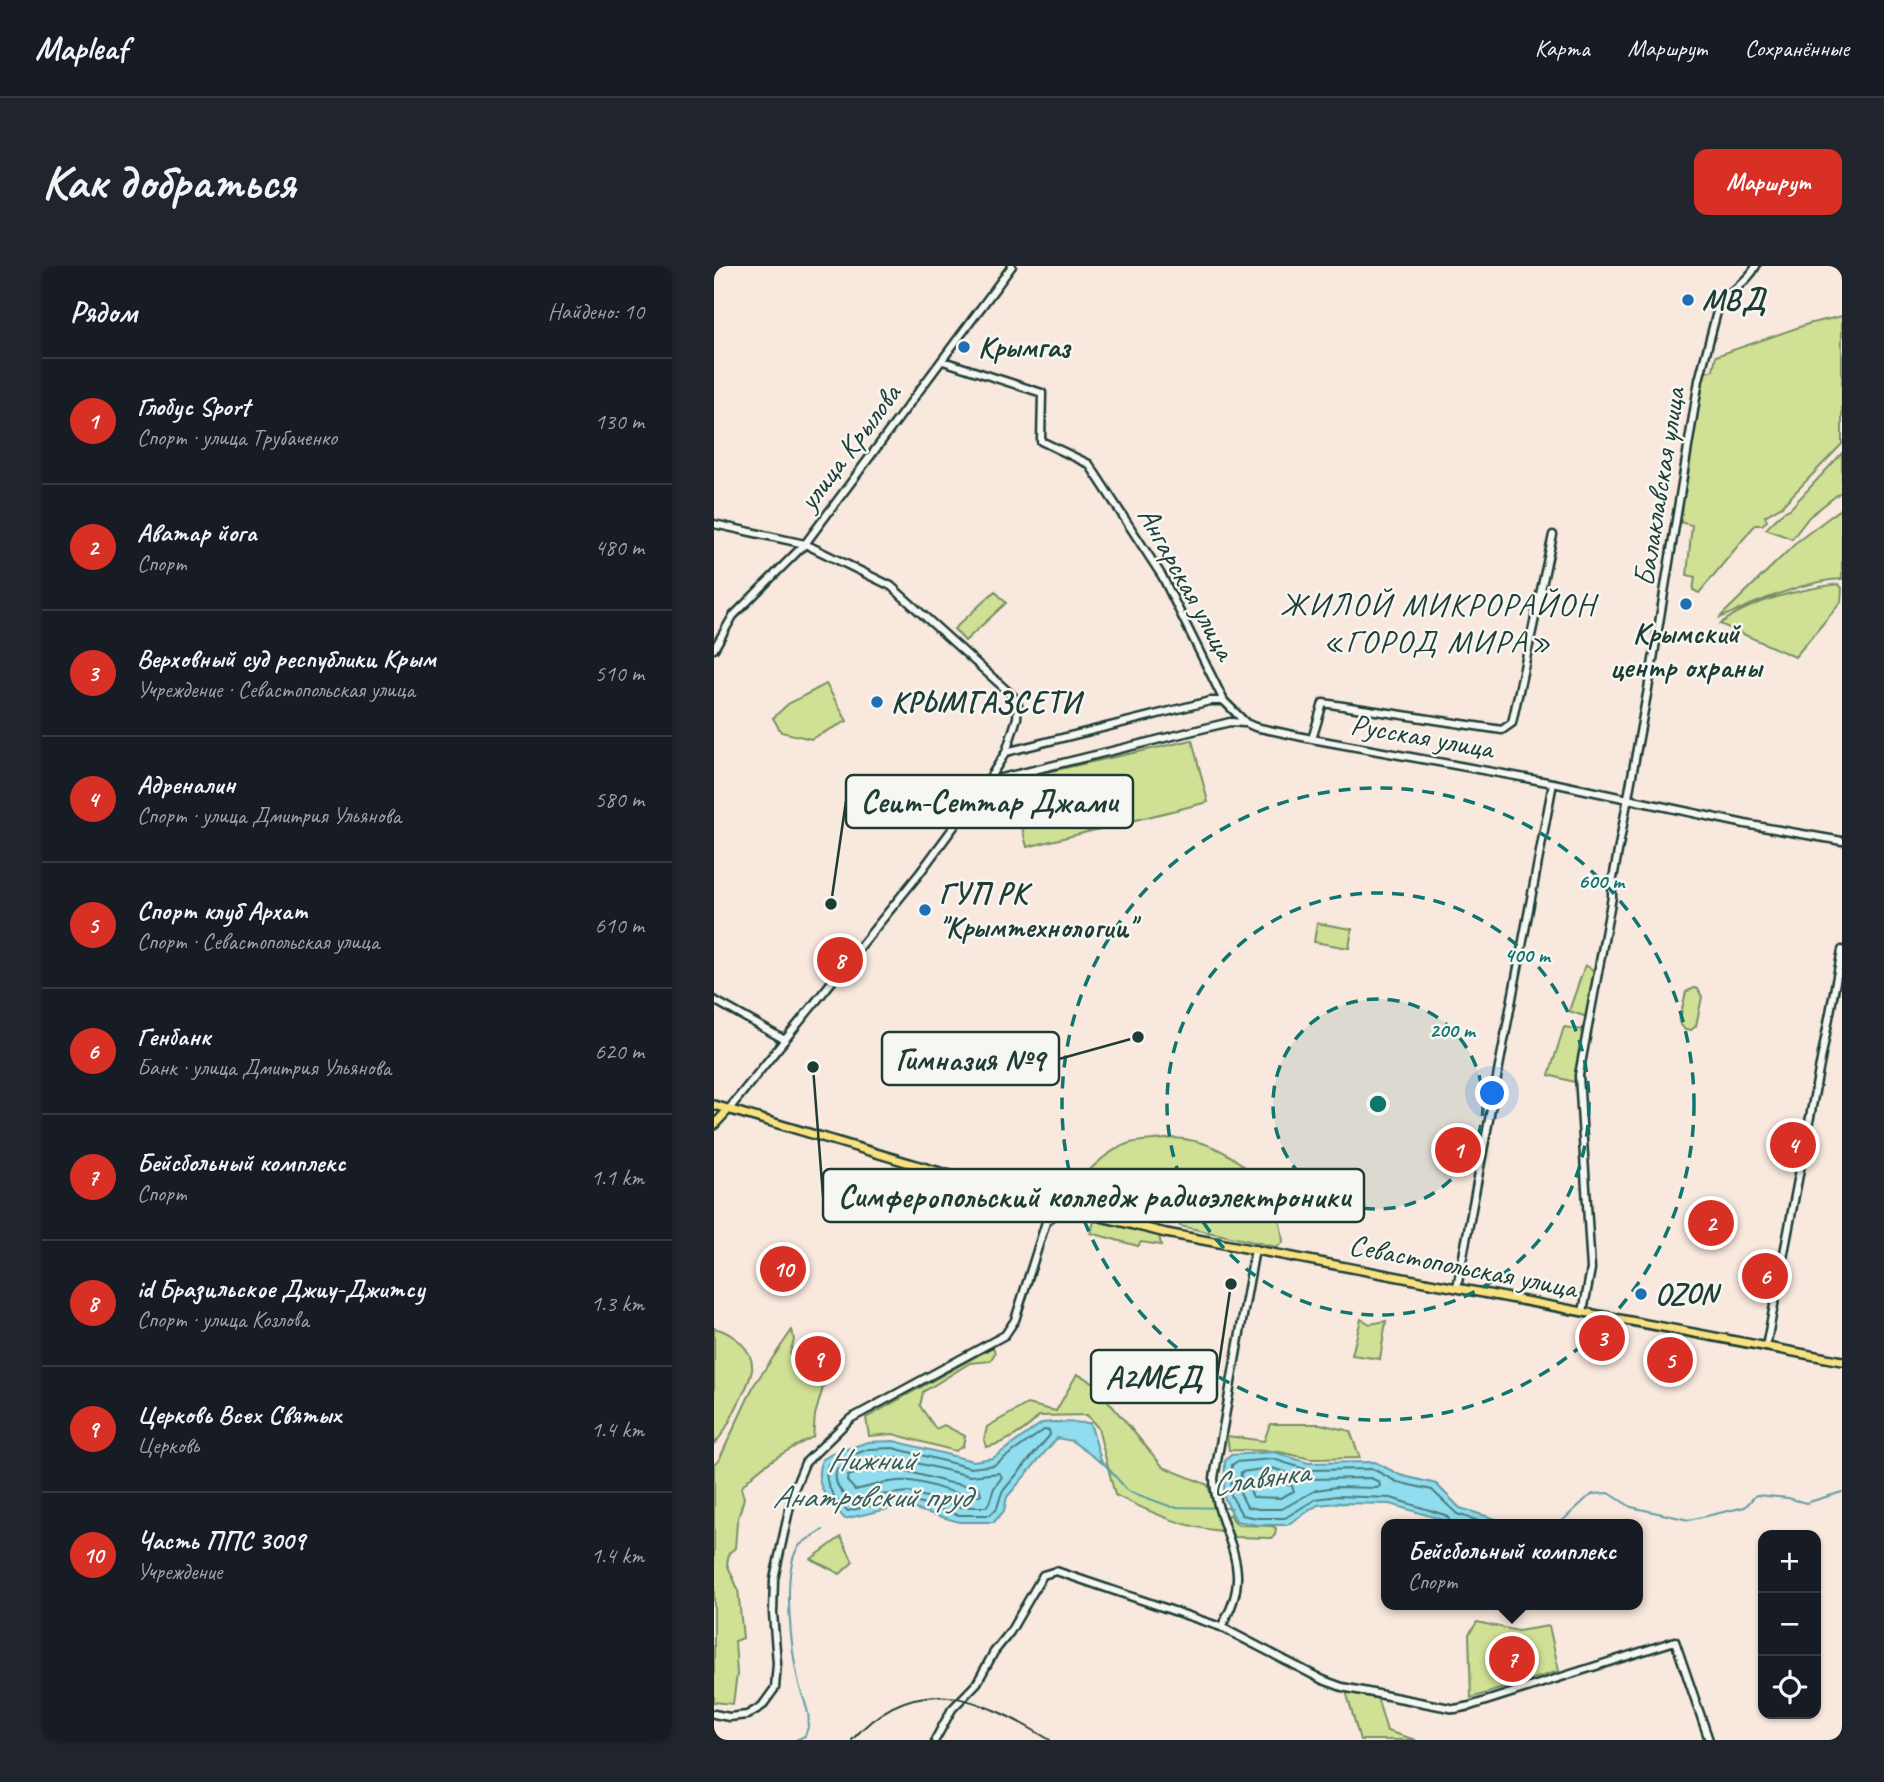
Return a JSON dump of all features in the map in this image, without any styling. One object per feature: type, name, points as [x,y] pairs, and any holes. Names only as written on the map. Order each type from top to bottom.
[{"type":"main road","name":"улица Крылова","points":[[714,649],[733,616],[805,544],[1012,266]]},
{"type":"main road","name":"Балаклавская улица","points":[[1583,1312],[1591,1269],[1579,1075],[1651,672],[1699,380],[1721,302],[1751,276],[1756,266]]},
{"type":"main road","name":"Ангарская улица","points":[[943,361],[1042,393],[1041,441],[1089,464],[1107,489],[1162,576],[1220,698]]},
{"type":"main road","points":[[714,524],[805,544],[891,586],[1016,699],[1018,705],[1017,718],[1006,752],[987,782],[922,870],[714,1125]]},
{"type":"main road","points":[[1312,739],[1324,703],[1502,730],[1512,723],[1553,535]]},
{"type":"main road","name":"Русская улица","points":[[1220,698],[1246,723],[1255,727],[1842,841]]},
{"type":"main road","points":[[1006,752],[1220,698]]},
{"type":"main road","points":[[1230,722],[1234,713]]},
{"type":"main road","points":[[987,782],[1230,722],[1246,723]]},
{"type":"main road","points":[[998,765],[999,772],[1005,777]]},
{"type":"main road","points":[[1457,1288],[1553,783]]},
{"type":"main road","points":[[1766,1347],[1842,950]]},
{"type":"main road","points":[[714,1000],[785,1040]]},
{"type":"main road","name":"Севастопольская улица","points":[[714,1105],[1041,1202],[1168,1234],[1842,1361]]},
{"type":"main road","points":[[1041,1202],[1046,1222]]},
{"type":"main road","points":[[714,1714],[729,1717],[747,1715],[762,1706],[775,1688],[777,1663],[773,1613],[774,1578],[793,1492],[805,1463],[850,1419],[1011,1330],[1046,1222],[1057,1212],[1072,1210]]},
{"type":"main road","points":[[1221,1627],[1230,1607],[1238,1575],[1213,1478],[1255,1250]]},
{"type":"main road","points":[[935,1740],[949,1713],[977,1684],[1043,1575],[1060,1571],[1221,1627],[1323,1680],[1342,1687],[1455,1709],[1675,1641],[1709,1740]]},
{"type":"green space","points":[[1842,316],[1842,444],[1782,506],[1765,516],[1767,521],[1762,525],[1755,525],[1699,593],[1693,590],[1695,577],[1687,575],[1692,525],[1679,522],[1703,373],[1713,370],[1716,356],[1808,324]]},
{"type":"green space","points":[[1842,453],[1842,491],[1809,517],[1792,539],[1766,529],[1783,512],[1790,509]]},
{"type":"green space","points":[[1842,508],[1842,579],[1795,588],[1719,618],[1798,541]]},
{"type":"green space","points":[[1838,584],[1842,588],[1841,602],[1795,657],[1720,624],[1761,602]]},
{"type":"green space","points":[[995,591],[1006,603],[965,641],[954,629]]},
{"type":"green space","points":[[826,684],[847,721],[811,739],[781,732],[773,718],[788,704]]},
{"type":"green space","points":[[1192,740],[1208,802],[1027,847],[1010,780]]},
{"type":"green space","points":[[1317,923],[1352,929],[1349,948],[1314,942]]},
{"type":"green space","points":[[1585,965],[1593,970],[1594,974],[1587,1017],[1569,1011]]},
{"type":"green space","points":[[1698,989],[1702,997],[1696,1026],[1685,1030],[1679,1022],[1686,992]]},
{"type":"green space","points":[[1564,1027],[1583,1030],[1574,1082],[1549,1075]]},
{"type":"green space","points":[[1175,1138],[1214,1148],[1232,1157],[1248,1170],[1272,1202],[1283,1242],[1277,1247],[1180,1226],[1181,1219],[1167,1216],[1165,1223],[1074,1201],[1079,1183],[1103,1158],[1122,1146],[1141,1141]]},
{"type":"green space","points":[[1094,1221],[1159,1235],[1161,1245],[1141,1242],[1138,1246],[1091,1233]]},
{"type":"green space","points":[[1361,1319],[1370,1324],[1386,1321],[1380,1359],[1352,1355]]},
{"type":"green space","points":[[714,1328],[728,1333],[746,1349],[752,1362],[752,1370],[730,1421],[714,1444]]},
{"type":"green space","points":[[792,1330],[794,1340],[790,1353],[798,1369],[806,1372],[810,1368],[812,1375],[826,1377],[815,1415],[813,1437],[765,1465],[741,1488],[744,1498],[737,1522],[735,1548],[729,1553],[727,1564],[738,1589],[743,1638],[735,1641],[737,1674],[733,1704],[714,1702],[714,1464],[719,1460],[754,1385]]},
{"type":"green space","points":[[993,1347],[995,1353],[990,1361],[970,1363],[923,1392],[920,1406],[936,1429],[944,1425],[965,1436],[963,1446],[955,1451],[893,1434],[869,1436],[866,1418]]},
{"type":"green space","points":[[1077,1374],[1111,1391],[1108,1401],[1163,1467],[1208,1485],[1221,1531],[1179,1522],[1115,1495],[1098,1428],[1087,1415],[1039,1416],[1015,1436],[986,1447],[984,1440],[987,1427],[1027,1404],[1056,1411]]},
{"type":"green space","points":[[1270,1424],[1320,1424],[1350,1431],[1360,1458],[1311,1459],[1275,1451],[1229,1450],[1227,1436],[1264,1441]]},
{"type":"green space","points":[[1230,1514],[1236,1524],[1272,1526],[1276,1528],[1275,1535],[1272,1538],[1232,1537],[1226,1517]]},
{"type":"green space","points":[[841,1537],[853,1562],[840,1574],[811,1559]]},
{"type":"green space","points":[[1477,1622],[1518,1631],[1549,1626],[1559,1671],[1471,1698],[1469,1634]]},
{"type":"green space","points":[[1346,1691],[1377,1697],[1387,1731],[1416,1740],[1360,1740]]},
{"type":"water","name":"Нижний Анатровский пруд","points":[[1042,1423],[1090,1423],[1102,1463],[1072,1441],[1057,1438],[1007,1497],[1004,1511],[994,1522],[959,1522],[908,1507],[845,1519],[820,1485],[819,1468],[822,1460],[868,1442],[894,1441],[973,1461],[993,1458]]},
{"type":"water","points":[[1274,1452],[1308,1463],[1375,1462],[1400,1475],[1436,1484],[1460,1508],[1496,1519],[1440,1519],[1390,1504],[1337,1503],[1318,1505],[1287,1525],[1258,1525],[1236,1521],[1224,1497],[1225,1461],[1231,1455]]},
{"type":"waterway","name":"Славянка","points":[[1101,1460],[1128,1491],[1172,1507],[1232,1508]]},
{"type":"waterway","name":"Славянка","points":[[1589,1497],[1593,1494],[1609,1493],[1631,1507],[1689,1520],[1745,1507],[1756,1495],[1806,1503],[1842,1492]]},
{"type":"waterway","name":"Славянка","points":[[1564,1519],[1587,1498]]},
{"type":"waterway","name":"Славянка","points":[[796,1740],[805,1736],[809,1722],[793,1653],[789,1612],[790,1572],[800,1545],[823,1530]]},
{"type":"railway","points":[[852,1740],[876,1718],[900,1704],[924,1697],[948,1697],[973,1702],[1050,1740]]},
{"type":"place","name":"МВД","points":[[1688,300]]},
{"type":"place","name":"Крымгаз","points":[[964,347]]},
{"type":"place","name":"Крымский центр охраны","points":[[1686,604]]},
{"type":"place","name":"КРЫМГАЗСЕТИ","points":[[877,702]]},
{"type":"place","name":"Сеит-Сеттар Джами","points":[[831,904]]},
{"type":"place","name":"ГУП РК \"Крымтехнологии\"","points":[[925,910]]},
{"type":"place","name":"id Бразильское Джиу-Джитсу","points":[[840,960]]},
{"type":"place","name":"Гимназия №9","points":[[1138,1037]]},
{"type":"place","name":"Симферопольский колледж радиоэлектроники","points":[[813,1067]]},
{"type":"place","name":"Адреналин","points":[[1793,1145]]},
{"type":"place","name":"Глобус Sport","points":[[1458,1150]]},
{"type":"place","name":"Аватар йога","points":[[1711,1223]]},
{"type":"place","name":"Часть ППС 3009","points":[[783,1269]]},
{"type":"place","name":"Генбанк","points":[[1765,1276]]},
{"type":"place","name":"А2МЕД","points":[[1231,1284]]},
{"type":"place","name":"OZON","points":[[1641,1294]]},
{"type":"place","name":"Верховный суд республики Крым","points":[[1602,1338]]},
{"type":"place","name":"Церковь Всех Святых","points":[[818,1359]]},
{"type":"place","name":"Спорт клуб Архат","points":[[1670,1360]]},
{"type":"place","name":"Бейсбольный комплекс","points":[[1512,1659]]},
{"type":"district","name":"ЖИЛОЙ МИКРОРАЙОН «ГОРОД МИРА»","points":[[1438,622]]}]
